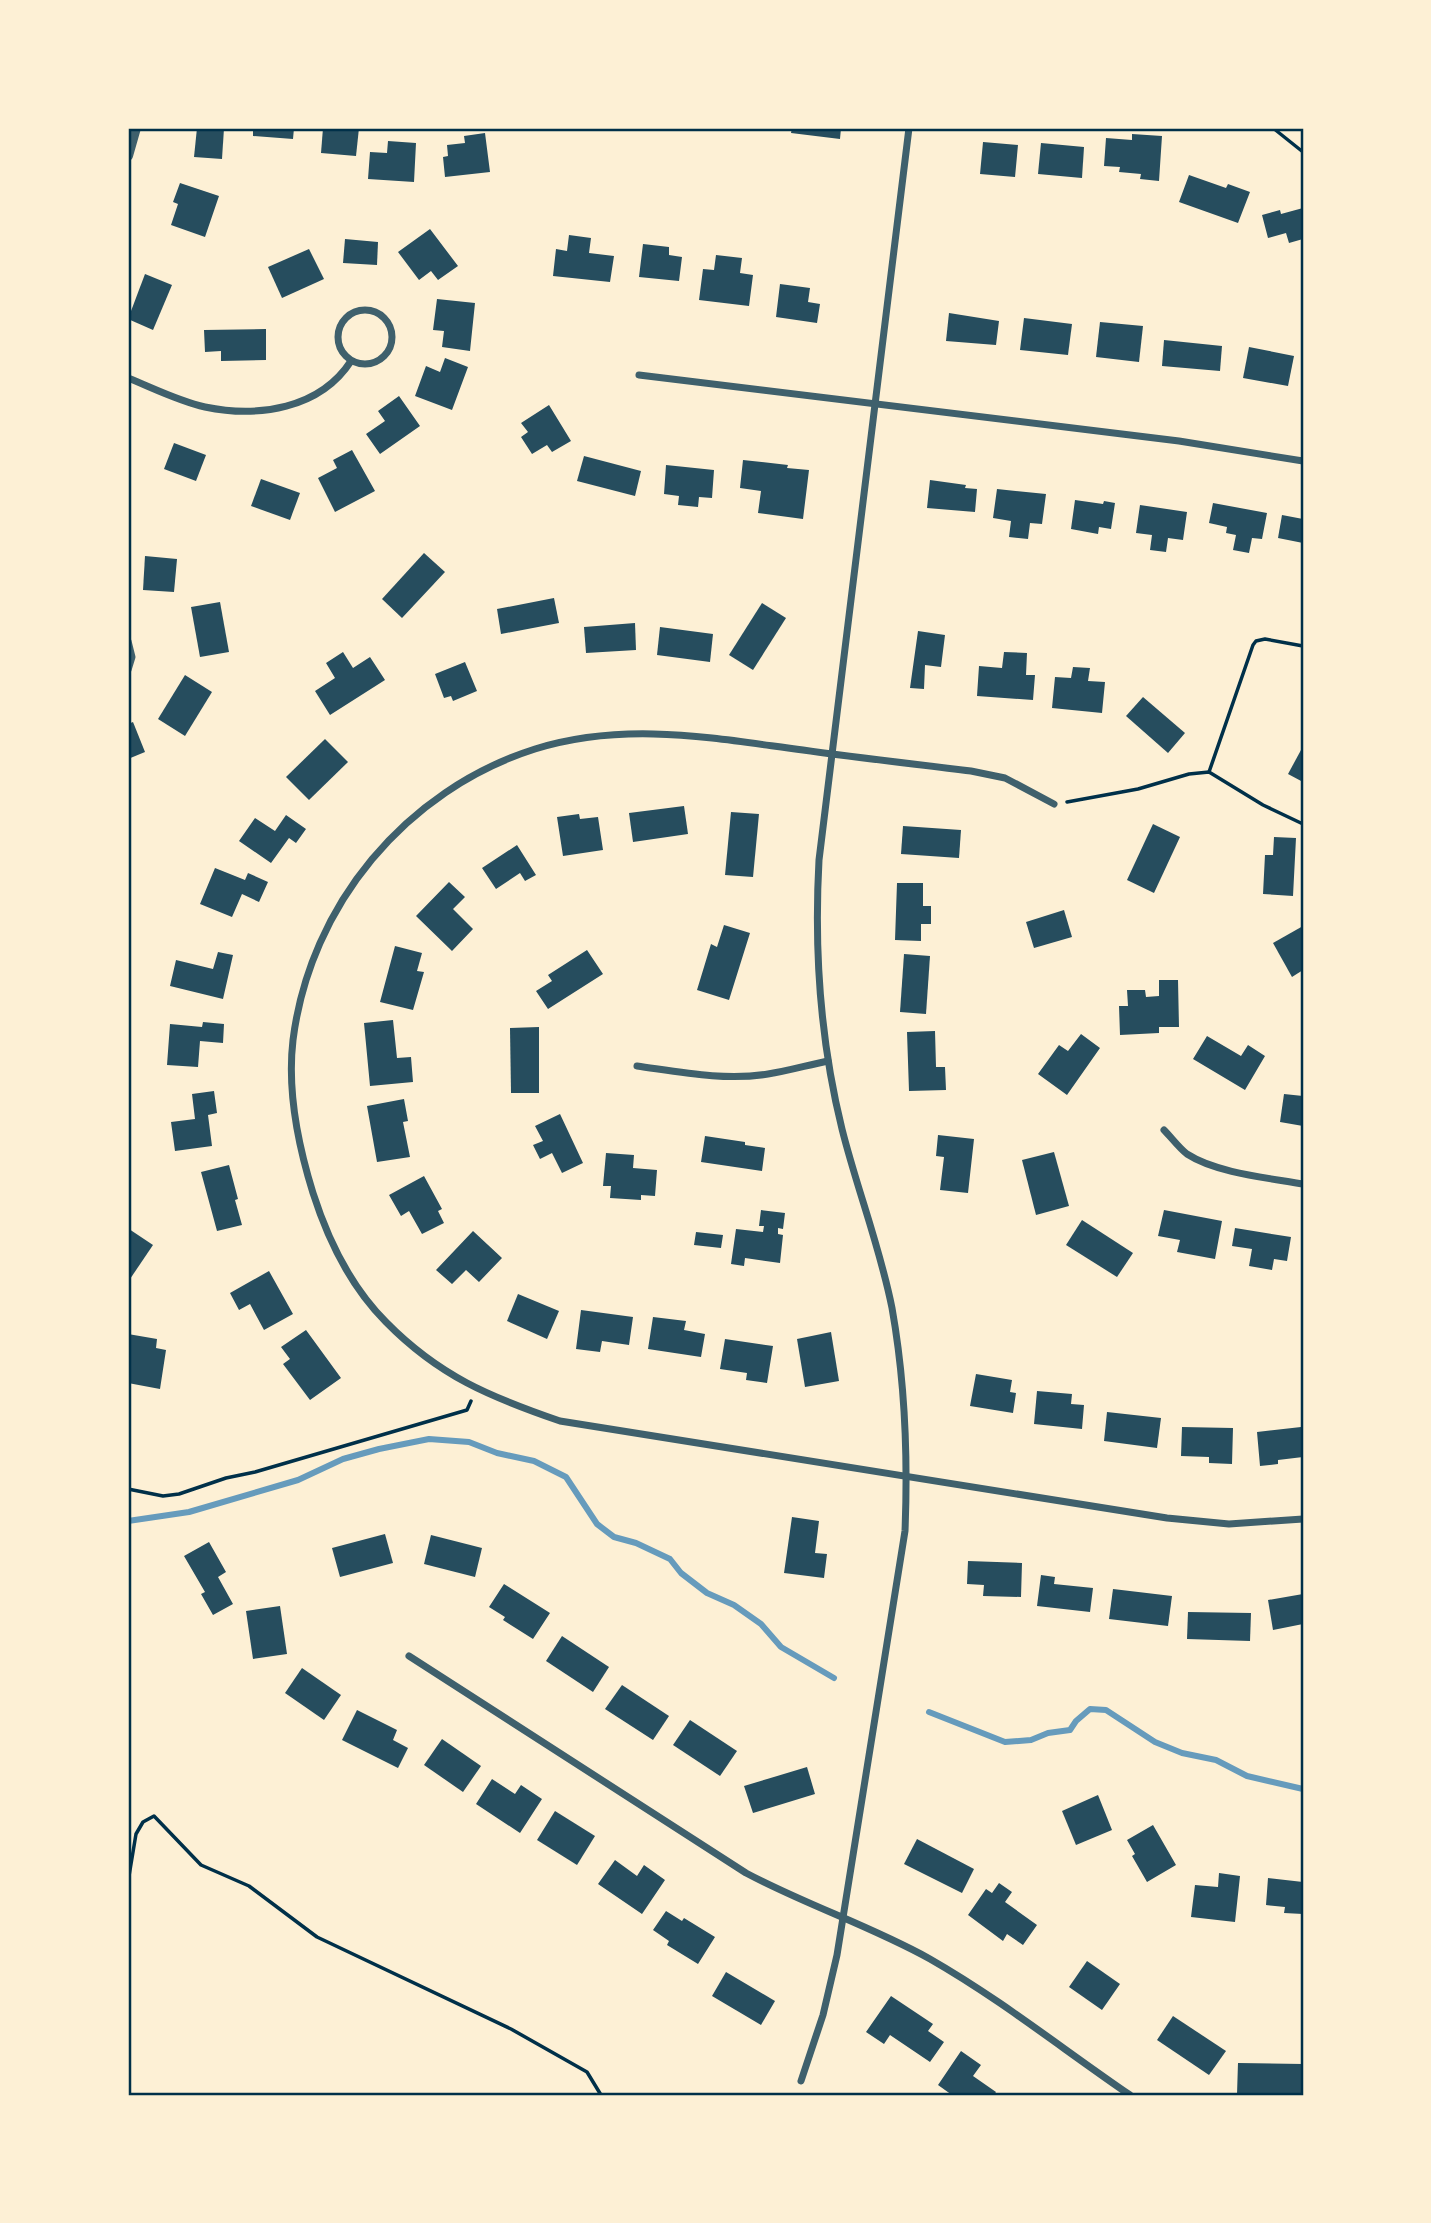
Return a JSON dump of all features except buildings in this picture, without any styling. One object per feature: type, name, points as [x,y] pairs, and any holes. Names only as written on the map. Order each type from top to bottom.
[{"type":"street","points":[[128,156],[136,128]]},
{"type":"street","points":[[801,2081],[823,2015],[844,1919],[905,1531],[907,1476],[903,1387],[892,1310],[879,1252],[842,1129],[828,1061],[820,994],[817,910],[819,860],[909,128]]},
{"type":"street","points":[[360,310],[378,313],[390,326],[391,343],[388,351],[376,362],[368,364],[351,361],[344,355],[337,337],[344,319],[360,310]]},
{"type":"street","points":[[128,378],[201,406],[249,412],[281,408],[304,401],[325,390],[351,361]]},
{"type":"street","points":[[639,375],[1179,441],[1303,461]]},
{"type":"street","points":[[128,641],[132,657],[128,670]]},
{"type":"street","points":[[1054,804],[1004,778],[982,773],[661,733],[608,734],[571,739],[533,750],[461,782],[418,812],[379,849],[355,880],[334,916],[313,964],[293,1041],[292,1087],[305,1168],[321,1217],[338,1255],[383,1320],[433,1363],[477,1390],[560,1421],[1167,1518],[1229,1524],[1303,1519]]},
{"type":"street","points":[[637,1066],[690,1074],[766,1075],[828,1061]]},
{"type":"street","points":[[1164,1130],[1186,1153],[1211,1164],[1247,1174],[1303,1184]]},
{"type":"street","points":[[409,1656],[746,1873],[932,1960],[1129,2095]]},
{"type":"path","points":[[1273,128],[1303,152]]},
{"type":"path","points":[[1209,772],[1256,641],[1265,639],[1303,646]]},
{"type":"path","points":[[1054,804],[1126,792],[1209,772],[1264,805],[1303,824]]},
{"type":"path","points":[[128,1489],[163,1496],[179,1494],[226,1478],[255,1472],[467,1410],[477,1390]]},
{"type":"path","points":[[128,1882],[136,1834],[143,1822],[154,1816],[201,1865],[249,1886],[317,1937],[510,2029],[587,2072],[601,2095]]},
{"type":"waterway","points":[[128,1521],[189,1512],[298,1480],[343,1459],[379,1449],[429,1439],[469,1442],[497,1453],[534,1461],[566,1477],[597,1524],[614,1537],[636,1543],[670,1559],[681,1573],[707,1593],[734,1605],[761,1624],[781,1647],[834,1678]]},
{"type":"waterway","points":[[929,1712],[1005,1742],[1031,1740],[1048,1733],[1070,1730],[1090,1709],[1106,1710],[1155,1742],[1182,1753],[1216,1760],[1247,1776],[1303,1789]]}]
